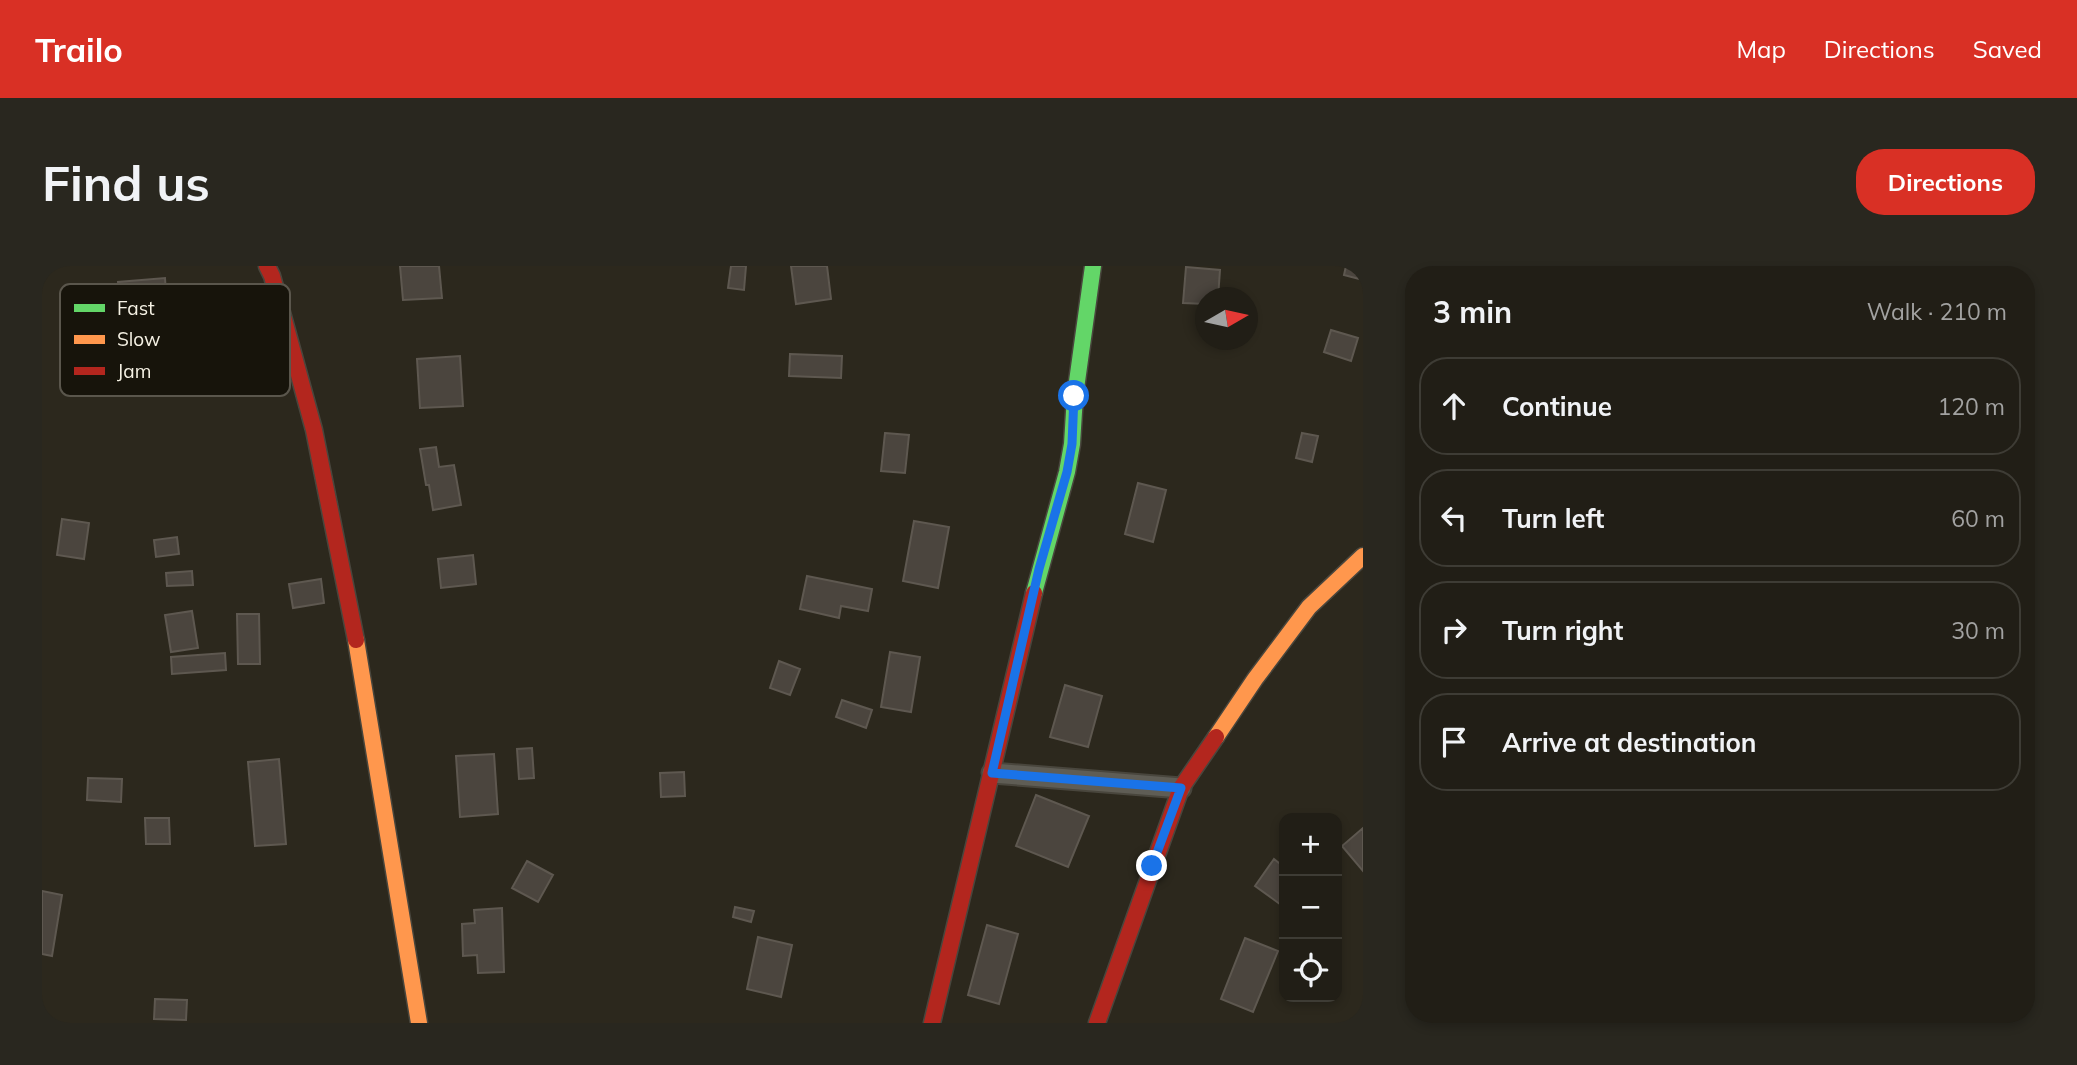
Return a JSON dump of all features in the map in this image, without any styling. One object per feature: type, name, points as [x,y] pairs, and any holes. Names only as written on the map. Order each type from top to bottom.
[{"type":"street","points":[[267,266],[274,284]]},
{"type":"street","points":[[932,1023],[1039,569],[1067,472],[1072,444],[1074,396],[1093,266]]},
{"type":"street","points":[[290,342],[314,430],[361,665],[419,1023]]},
{"type":"street","points":[[1097,1023],[1181,788],[1255,678],[1309,607],[1363,556]]},
{"type":"street","points":[[992,773],[1181,788]]},
{"type":"building","points":[[400,266],[439,266],[442,298],[403,300]]},
{"type":"building","points":[[731,266],[746,266],[744,290],[728,288]]},
{"type":"building","points":[[791,266],[827,266],[831,299],[796,304]]},
{"type":"building","points":[[1346,266],[1363,266],[1363,280],[1344,275]]},
{"type":"building","points":[[1186,267],[1220,270],[1219,287],[1195,287],[1195,304],[1183,303]]},
{"type":"building","points":[[165,278],[165,284],[118,284]]},
{"type":"building","points":[[1331,330],[1358,338],[1351,361],[1324,352]]},
{"type":"building","points":[[790,354],[842,356],[841,378],[789,376]]},
{"type":"building","points":[[460,356],[463,406],[420,408],[417,359]]},
{"type":"building","points":[[885,433],[909,435],[905,473],[881,471]]},
{"type":"building","points":[[1302,433],[1318,436],[1312,462],[1296,458]]},
{"type":"building","points":[[436,447],[439,467],[454,465],[461,505],[433,510],[420,449]]},
{"type":"building","points":[[1138,483],[1166,490],[1153,542],[1125,534]]},
{"type":"building","points":[[62,519],[89,523],[84,559],[57,555]]},
{"type":"building","points":[[914,521],[949,527],[938,588],[903,581]]},
{"type":"building","points":[[177,537],[179,554],[156,557],[154,540]]},
{"type":"building","points":[[473,555],[476,584],[441,588],[438,559]]},
{"type":"building","points":[[192,571],[193,585],[167,586],[166,573]]},
{"type":"building","points":[[807,576],[872,589],[868,611],[841,606],[839,618],[800,609]]},
{"type":"building","points":[[321,579],[324,603],[293,608],[289,584]]},
{"type":"building","points":[[192,611],[198,648],[171,652],[165,615]]},
{"type":"building","points":[[237,614],[259,614],[260,664],[238,664]]},
{"type":"building","points":[[890,652],[920,657],[911,712],[881,707]]},
{"type":"building","points":[[225,653],[226,670],[172,674],[171,657]]},
{"type":"building","points":[[779,661],[800,669],[790,695],[770,688]]},
{"type":"building","points":[[1065,685],[1102,696],[1088,747],[1050,737]]},
{"type":"building","points":[[842,700],[872,710],[866,728],[836,717]]},
{"type":"building","points":[[532,748],[534,778],[519,779],[517,749]]},
{"type":"building","points":[[494,754],[498,814],[460,817],[456,756]]},
{"type":"building","points":[[279,759],[286,844],[255,846],[248,762]]},
{"type":"building","points":[[684,772],[685,796],[661,797],[660,773]]},
{"type":"building","points":[[88,778],[122,779],[121,802],[87,800]]},
{"type":"building","points":[[1036,795],[1089,816],[1068,867],[1016,846]]},
{"type":"building","points":[[145,818],[169,818],[170,844],[146,844]]},
{"type":"building","points":[[1363,828],[1363,871],[1342,846]]},
{"type":"building","points":[[1274,859],[1279,863],[1279,903],[1255,886]]},
{"type":"building","points":[[527,861],[553,875],[538,902],[512,888]]},
{"type":"building","points":[[42,891],[62,895],[52,956],[42,954]]},
{"type":"building","points":[[735,907],[754,911],[751,922],[733,917]]},
{"type":"building","points":[[502,908],[504,972],[478,973],[477,955],[463,956],[462,924],[475,923],[474,910]]},
{"type":"building","points":[[987,925],[1018,934],[999,1004],[968,995]]},
{"type":"building","points":[[758,937],[792,945],[781,997],[747,989]]},
{"type":"building","points":[[1245,938],[1278,951],[1253,1012],[1221,999]]},
{"type":"building","points":[[155,999],[187,1000],[186,1020],[154,1019]]},
{"type":"traffic: fast","points":[[1034,593],[1067,472],[1093,266]]},
{"type":"traffic: slow","points":[[1216,737],[1309,607],[1363,556]]},
{"type":"traffic: slow","points":[[356,640],[419,1023]]},
{"type":"traffic: jam","points":[[267,266],[274,284]]},
{"type":"traffic: jam","points":[[290,342],[314,430],[356,640]]},
{"type":"traffic: jam","points":[[932,1023],[1034,593]]},
{"type":"traffic: jam","points":[[1097,1023],[1181,788],[1216,737]]},
{"type":"route","points":[[1074,396],[1072,444],[1067,472],[1039,569],[992,773],[1181,788],[1152,866]]}]
